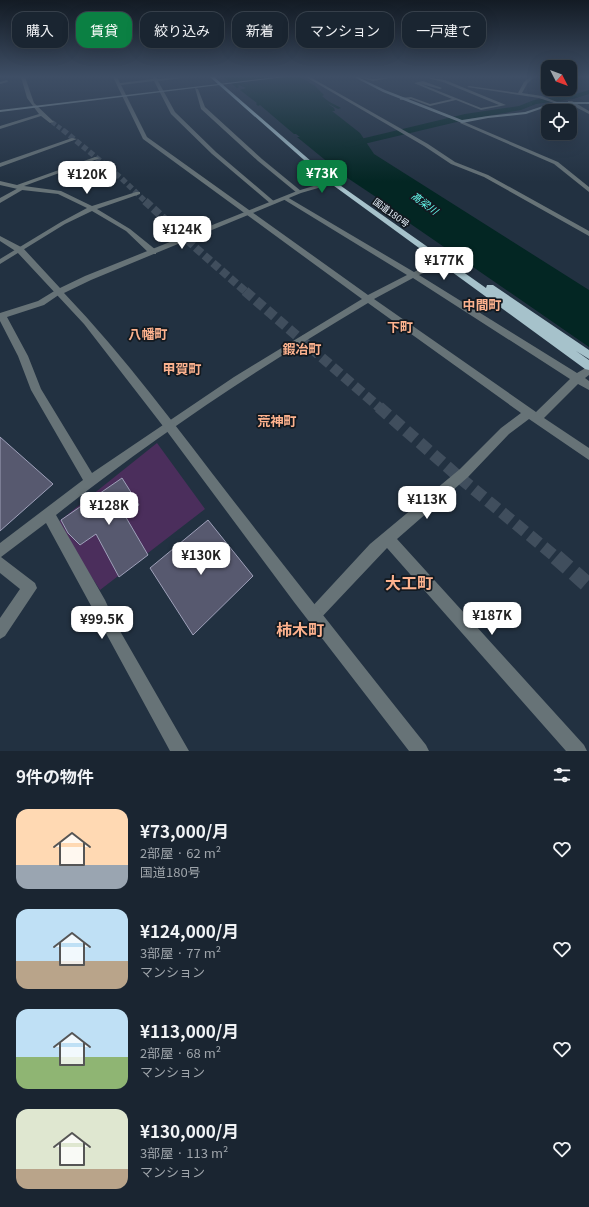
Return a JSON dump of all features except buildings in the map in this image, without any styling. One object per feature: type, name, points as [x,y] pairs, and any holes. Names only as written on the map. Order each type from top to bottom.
[{"type":"highway","name":"国道180号","points":[[257,112],[332,182],[445,260],[589,355]]},
{"type":"highway","name":"国道180号","points":[[260,112],[340,180],[445,260],[589,366]]},
{"type":"main road","points":[[435,112],[460,122],[528,112]]},
{"type":"street","points":[[39,112],[52,122]]},
{"type":"street","points":[[133,112],[144,138],[589,455]]},
{"type":"street","points":[[173,112],[198,139],[273,203]]},
{"type":"street","points":[[207,112],[260,160],[299,192]]},
{"type":"street","points":[[368,112],[453,163],[486,176],[589,234]]},
{"type":"street","points":[[0,128],[42,114]]},
{"type":"street","points":[[460,122],[556,163],[589,190]]},
{"type":"street","points":[[0,165],[74,139]]},
{"type":"street","points":[[0,201],[20,187],[97,158]]},
{"type":"street","points":[[90,482],[36,390],[23,356],[1,316],[41,302],[88,278],[299,192],[340,180]]},
{"type":"street","points":[[0,183],[58,192],[93,208],[128,230],[153,252]]},
{"type":"street","points":[[0,262],[63,223],[93,208],[138,193]]},
{"type":"street","points":[[285,198],[413,274],[589,386]]},
{"type":"street","points":[[0,238],[20,250],[87,322],[170,426],[420,751]]},
{"type":"street","points":[[0,551],[90,482],[204,402],[368,299],[413,274],[445,260]]},
{"type":"street","points":[[314,615],[375,548],[464,473],[505,431],[533,416],[589,370]]},
{"type":"street","points":[[48,514],[100,605],[111,629],[158,714],[180,751]]},
{"type":"street","points":[[387,538],[578,751]]},
{"type":"street","points":[[0,564],[30,588],[0,631]]},
{"type":"shaded area","points":[[157,443],[205,509],[100,590],[57,523]]},
{"type":"water","name":"高梁川","points":[[268,112],[333,112],[360,133],[374,154],[589,290],[589,347],[389,209],[382,201],[346,177],[297,137],[300,137],[294,134]]},
{"type":"waterway","points":[[347,145],[465,117],[496,112]]},
{"type":"tunnel","points":[[52,122],[64,131]]},
{"type":"tunnel","points":[[63,130],[120,177],[146,202]]},
{"type":"tunnel","points":[[145,201],[246,292]]},
{"type":"tunnel","points":[[245,291],[380,408]]},
{"type":"tunnel","points":[[379,407],[459,477],[557,558]]},
{"type":"tunnel","points":[[556,557],[589,586]]},
{"type":"district","name":"中間町","points":[[482,305]]},
{"type":"district","name":"下町","points":[[400,327]]},
{"type":"district","name":"八幡町","points":[[148,334]]},
{"type":"district","name":"鍜冶町","points":[[302,349]]},
{"type":"district","name":"甲賀町","points":[[182,369]]},
{"type":"district","name":"荒神町","points":[[277,421]]},
{"type":"district","name":"大工町","points":[[409,583]]},
{"type":"district","name":"柿木町","points":[[300,630]]}]
